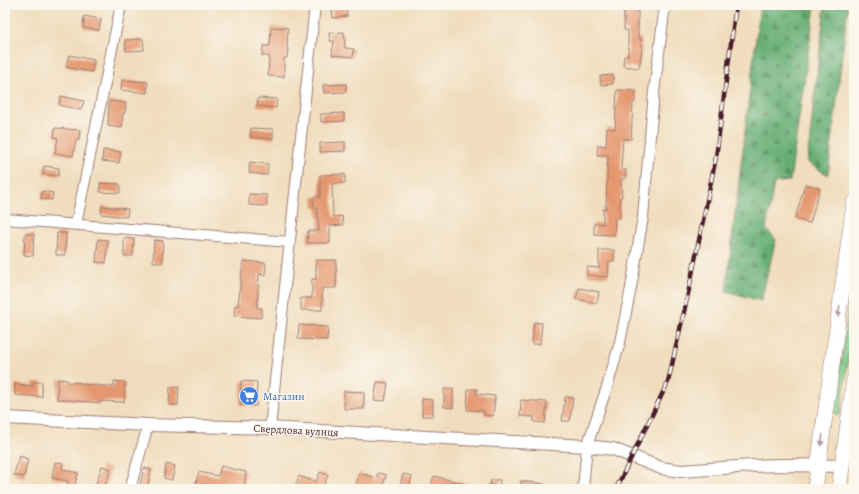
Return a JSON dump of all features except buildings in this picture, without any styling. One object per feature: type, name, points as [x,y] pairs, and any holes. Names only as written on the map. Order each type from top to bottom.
[{"type":"main road","points":[[815,489],[854,203]]},
{"type":"main road","points":[[839,489],[854,379]]},
{"type":"street","points":[[76,224],[121,5]]},
{"type":"street","points":[[270,428],[315,5]]},
{"type":"street","points":[[582,489],[587,446],[608,384],[620,342],[634,274],[643,217],[654,92],[665,5]]},
{"type":"street","points":[[5,219],[290,242]]},
{"type":"street","name":"Свердлова вулиця","points":[[5,418],[270,428],[587,446],[614,449],[661,468],[681,471],[752,466],[842,466]]},
{"type":"street","points":[[130,489],[148,424]]},
{"type":"green space","points":[[760,5],[815,5],[790,181],[774,183],[766,229],[776,239],[761,301],[726,291]]},
{"type":"green space","points":[[825,5],[848,5],[828,175],[807,162]]},
{"type":"green space","points":[[854,262],[854,316],[841,411],[837,416],[834,413]]},
{"type":"railway","points":[[616,489],[668,382],[716,157],[736,5]]},
{"type":"place","name":"Mагазин","points":[[249,396]]}]
